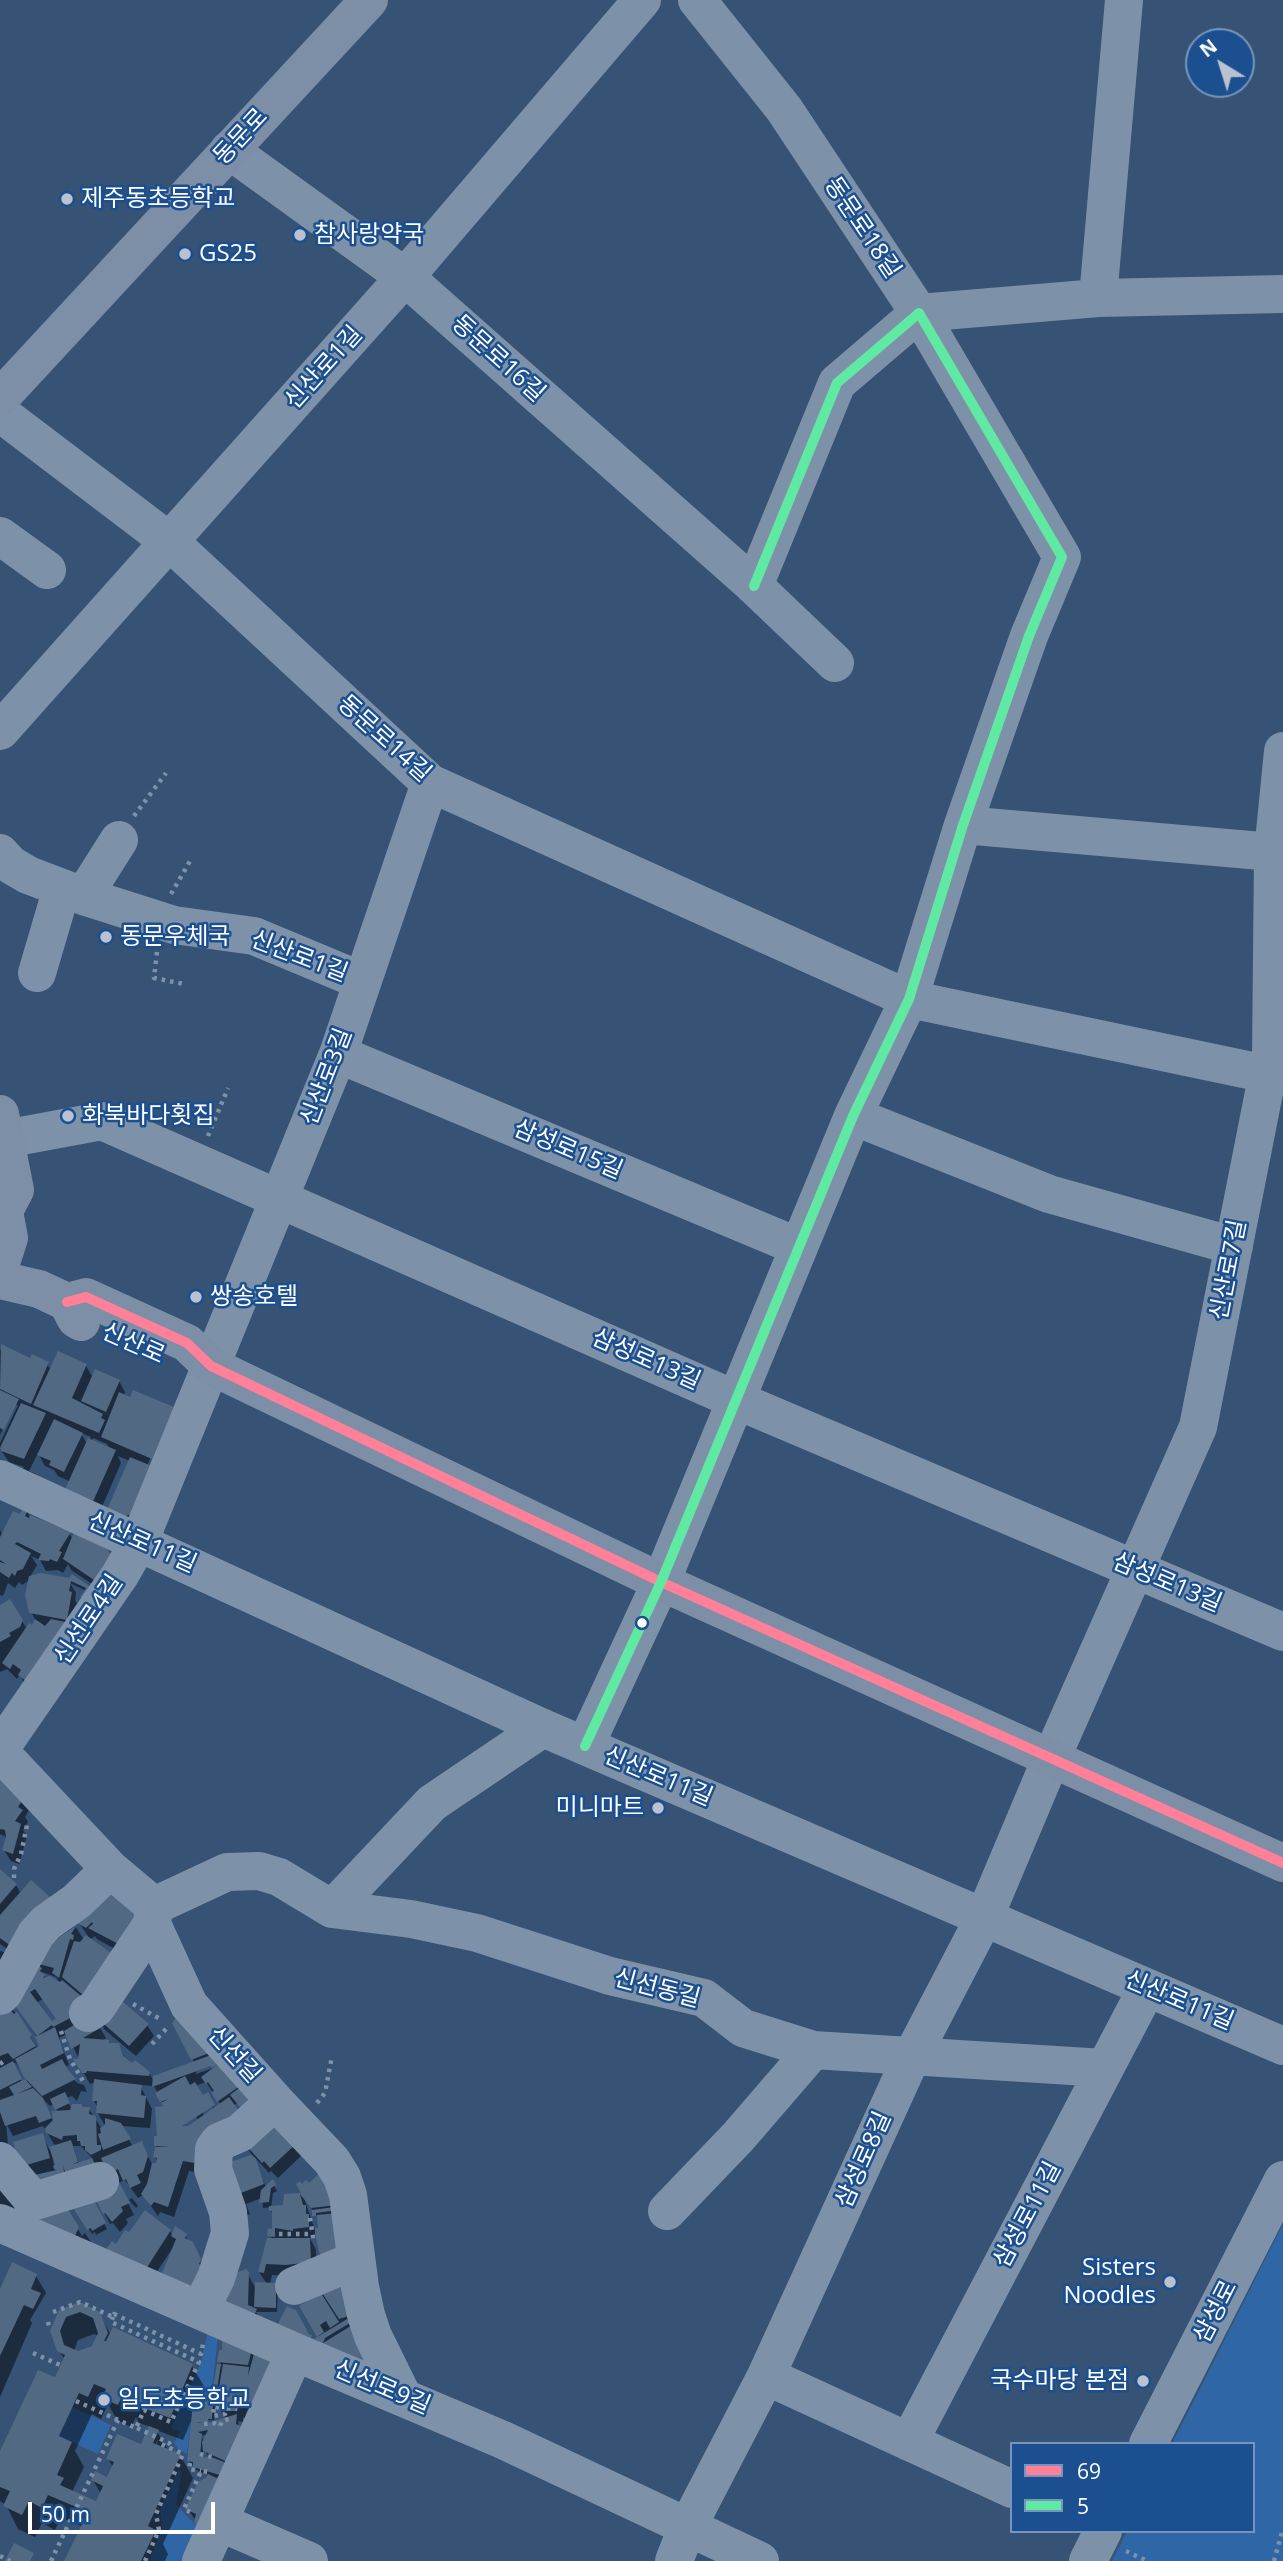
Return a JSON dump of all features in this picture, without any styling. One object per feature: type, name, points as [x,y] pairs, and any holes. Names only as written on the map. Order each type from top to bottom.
[{"type":"main road","name":"동문로","points":[[0,398],[369,0]]},
{"type":"main road","points":[[0,1266],[9,1238],[2,1209],[15,1190],[3,1127]]},
{"type":"main road","name":"신산로","points":[[0,1280],[39,1289],[67,1302],[76,1319],[175,1363],[211,1366],[661,1582],[1283,1863]]},
{"type":"street","name":"신산로1길","points":[[0,731],[405,277],[642,0]]},
{"type":"street","name":"동문로18길","points":[[697,0],[783,109],[919,313],[1062,558],[1029,636],[963,825]]},
{"type":"street","points":[[1098,298],[1124,0]]},
{"type":"street","name":"동문로16길","points":[[229,150],[405,277],[754,586],[835,663]]},
{"type":"street","points":[[754,586],[837,383],[919,313],[1098,298],[1283,294]]},
{"type":"street","name":"동문로14길","points":[[0,413],[170,541],[430,783],[909,999],[1275,1075]]},
{"type":"street","points":[[0,536],[47,570]]},
{"type":"street","name":"신산로7길","points":[[1051,1759],[1198,1427],[1234,1246],[1275,1075],[1271,1057],[1273,852],[1283,751]]},
{"type":"street","name":"신산로3길","points":[[211,1366],[338,1054],[430,783]]},
{"type":"street","points":[[585,1746],[661,1582],[853,1116],[909,999],[963,825],[1273,852]]},
{"type":"street","points":[[37,973],[74,892],[88,889],[120,840]]},
{"type":"street","name":"신산로1길","points":[[4,864],[74,892],[160,921],[205,931],[254,936],[362,981]]},
{"type":"street","name":"삼성로15길","points":[[338,1054],[799,1247]]},
{"type":"street","points":[[853,1116],[1049,1194],[1234,1246]]},
{"type":"street","name":"삼성로13길","points":[[3,1127],[102,1121],[736,1400],[1283,1632]]},
{"type":"street","name":"신선로4길","points":[[0,1750],[120,1575],[139,1542],[211,1366]]},
{"type":"street","name":"신산로11길","points":[[0,1479],[543,1728],[1283,2046]]},
{"type":"street","points":[[332,1909],[432,1803],[543,1728]]},
{"type":"street","name":"신선길","points":[[0,1750],[153,1915],[189,2005],[332,2161],[342,2177],[348,2195],[360,2287],[373,2336],[403,2397]]},
{"type":"street","name":"삼성로8길","points":[[680,2544],[766,2376],[911,2058],[984,1918],[1051,1759]]},
{"type":"street","points":[[0,1996],[36,1934],[46,1923],[77,1901],[110,1869]]},
{"type":"street","name":"신선동길","points":[[153,1915],[227,1872],[259,1871],[279,1877],[332,1909],[411,1919],[477,1933],[610,1976],[704,1998],[743,2028],[813,2050],[1104,2068]]},
{"type":"street","points":[[88,2013],[96,2008],[153,1915]]},
{"type":"street","name":"삼성로11길","points":[[909,2442],[1147,1988]]},
{"type":"street","points":[[667,2211],[738,2137],[813,2050]]},
{"type":"street","points":[[202,2325],[230,2233],[228,2212],[213,2169],[214,2149],[219,2142],[240,2133],[275,2101]]},
{"type":"street","points":[[0,2161],[16,2217],[38,2200],[100,2180]]},
{"type":"street","name":"삼성로","points":[[1149,2442],[1283,2180]]},
{"type":"street","name":"신선로9길","points":[[16,2217],[202,2325],[295,2352],[503,2440],[680,2544],[760,2561]]},
{"type":"street","points":[[294,2287],[356,2260]]},
{"type":"street","points":[[201,2561],[295,2352]]},
{"type":"street","points":[[766,2376],[1010,2488]]},
{"type":"street","points":[[219,2522],[309,2561]]},
{"type":"street","points":[[1088,2561],[1102,2533]]},
{"type":"path","points":[[120,840],[121,832],[166,773]]},
{"type":"path","points":[[160,921],[154,978],[184,984]]},
{"type":"path","points":[[198,1163],[228,1088]]},
{"type":"path","points":[[14,1878],[14,1869],[21,1854],[30,1814],[40,1793]]},
{"type":"path","points":[[126,2001],[169,2025],[152,2044]]},
{"type":"path","points":[[83,2081],[73,2067],[61,2033],[62,2027],[88,2013]]},
{"type":"path","points":[[322,2096],[332,2056]]},
{"type":"path","points":[[279,2234],[313,2234]]},
{"type":"path","points":[[53,2312],[80,2302],[113,2317]]},
{"type":"path","points":[[199,2362],[111,2322],[114,2314],[201,2354]]},
{"type":"path","points":[[48,2322],[50,2330]]},
{"type":"path","points":[[137,2427],[144,2410],[171,2422],[199,2362],[202,2325]]},
{"type":"path","points":[[33,2353],[60,2365]]},
{"type":"path","points":[[76,2402],[137,2427],[172,2447]]},
{"type":"path","points":[[204,2424],[214,2423],[220,2426],[227,2417],[213,2416],[214,2406],[219,2408]]},
{"type":"path","points":[[51,2561],[118,2420]]},
{"type":"path","points":[[145,2561],[159,2530],[156,2514],[183,2454],[157,2442]]},
{"type":"path","points":[[200,2454],[208,2455]]},
{"type":"path","points":[[190,2463],[189,2469],[201,2471]]},
{"type":"path","points":[[1274,2561],[1283,2528]]},
{"type":"path","points":[[0,2556],[10,2561]]},
{"type":"shaded area","points":[[1283,2224],[1283,2561],[1112,2561],[1126,2533],[1255,2533],[1255,2442],[1173,2442]]},
{"type":"shaded area","points":[[208,2331],[218,2336],[211,2399],[205,2404],[193,2404],[187,2454],[174,2443],[180,2432],[171,2428],[201,2363]]},
{"type":"shaded area","points":[[72,2407],[111,2425],[98,2454],[59,2436]]},
{"type":"shaded area","points":[[178,2470],[182,2472],[176,2505],[199,2528],[183,2561],[149,2561],[162,2529],[160,2510]]},
{"type":"building","points":[[1,1344],[30,1358],[32,1354],[49,1362],[31,1404],[0,1389]]},
{"type":"building","points":[[58,1351],[87,1364],[72,1398],[103,1414],[101,1418],[105,1420],[99,1433],[33,1405]]},
{"type":"building","points":[[95,1369],[120,1380],[106,1412],[81,1401]]},
{"type":"building","points":[[0,1390],[19,1399],[4,1430],[0,1428]]},
{"type":"building","points":[[133,1390],[174,1407],[152,1459],[101,1437],[119,1392],[130,1397]]},
{"type":"building","points":[[21,1403],[46,1413],[24,1459],[1,1451],[0,1448]]},
{"type":"building","points":[[54,1419],[83,1433],[64,1472],[49,1465],[51,1461],[37,1455]]},
{"type":"building","points":[[88,1438],[116,1450],[91,1506],[63,1494]]},
{"type":"building","points":[[130,1457],[154,1467],[135,1513],[120,1518],[106,1512]]},
{"type":"building","points":[[23,1507],[28,1510],[25,1516],[29,1518],[30,1515],[71,1532],[59,1551],[62,1552],[57,1562],[50,1559],[38,1560],[41,1554],[17,1542],[15,1544],[31,1553],[23,1569],[17,1571],[15,1576],[12,1573],[9,1578],[0,1572],[0,1562],[6,1564],[0,1560],[0,1537],[13,1511],[20,1514]]},
{"type":"building","points":[[74,1532],[104,1544],[112,1557],[97,1582],[63,1559]]},
{"type":"building","points":[[41,1573],[69,1578],[72,1574],[92,1588],[84,1600],[80,1597],[86,1588],[71,1581],[69,1591],[72,1592],[67,1620],[29,1613],[25,1595],[29,1576]]},
{"type":"building","points":[[10,1599],[23,1620],[20,1627],[9,1633],[11,1636],[0,1642],[0,1605]]},
{"type":"building","points":[[35,1619],[45,1626],[51,1619],[70,1623],[29,1683],[18,1675],[21,1670],[13,1664],[10,1669],[2,1663],[29,1623],[32,1625]]},
{"type":"building","points":[[0,1777],[27,1793],[18,1807],[23,1810],[15,1821],[21,1824],[13,1854],[2,1850],[6,1837],[5,1830],[0,1829]]},
{"type":"building","points":[[0,1869],[17,1884],[0,1904]]},
{"type":"building","points":[[31,1880],[59,1905],[11,1946],[0,1938],[0,1915]]},
{"type":"building","points":[[107,1883],[137,1914],[124,1947],[88,1928],[92,1922],[86,1928],[73,1917]]},
{"type":"building","points":[[77,1925],[71,1934],[74,1935],[73,1940],[70,1939],[59,1978],[52,1973],[54,1968],[35,1963],[39,1951]]},
{"type":"building","points":[[86,1935],[114,1955],[83,1995],[62,1977],[74,1941],[80,1942]]},
{"type":"building","points":[[38,1966],[45,1975],[43,1978],[50,1976],[60,1982],[62,1980],[81,1996],[78,2014],[53,2027],[52,2025],[37,2036],[8,1996]],"holes":[[[35,1989],[56,2019],[52,2021],[30,1992]]]},
{"type":"building","points":[[116,1996],[149,2024],[129,2046],[97,2018]]},
{"type":"building","points":[[0,2004],[14,2014],[17,2012],[36,2046],[13,2059],[8,2053],[0,2056]]},
{"type":"building","points":[[182,2009],[217,2050],[191,2060],[172,2023]]},
{"type":"building","points":[[89,2016],[102,2027],[83,2038],[119,2043],[123,2056],[132,2063],[135,2060],[150,2072],[149,2076],[87,2071],[82,2073],[73,2059],[78,2059],[80,2044],[71,2049],[64,2031]]},
{"type":"building","points":[[55,2027],[64,2053],[40,2065],[42,2069],[62,2059],[76,2079],[42,2096],[24,2077],[15,2059],[39,2046],[35,2037]]},
{"type":"building","points":[[214,2054],[219,2063],[212,2068],[211,2066],[152,2087],[153,2076]]},
{"type":"building","points":[[228,2057],[247,2081],[217,2102],[211,2092],[214,2091],[201,2077]]},
{"type":"building","points":[[13,2061],[22,2079],[0,2090],[0,2068]]},
{"type":"building","points":[[185,2076],[190,2085],[195,2082],[203,2095],[208,2092],[215,2105],[182,2126],[188,2126],[229,2097],[246,2121],[207,2165],[183,2161],[168,2207],[154,2202],[151,2206],[141,2194],[147,2184],[152,2163],[156,2163],[157,2158],[153,2157],[155,2147],[170,2146],[154,2146],[154,2136],[157,2136],[155,2107],[163,2106],[161,2103],[168,2099],[160,2102],[155,2093]]},
{"type":"building","points":[[25,2079],[32,2087],[17,2094],[33,2088],[43,2098],[52,2118],[39,2123],[36,2116],[5,2126],[0,2112],[0,2100],[14,2095],[9,2087]]},
{"type":"building","points":[[94,2079],[142,2085],[141,2095],[146,2096],[144,2118],[96,2113],[97,2101],[92,2101]]},
{"type":"building","points":[[247,2082],[264,2103],[249,2118],[230,2095]]},
{"type":"building","points":[[65,2092],[70,2103],[55,2110],[50,2099]]},
{"type":"building","points":[[72,2104],[90,2107],[89,2114],[96,2116],[97,2145],[101,2145],[101,2150],[91,2155],[85,2150],[85,2146],[81,2146],[80,2141],[77,2141],[77,2135],[63,2136],[62,2140],[46,2133],[45,2128],[53,2120],[52,2111],[70,2110]]},
{"type":"building","points":[[272,2111],[297,2143],[270,2168],[241,2140]]},
{"type":"building","points":[[105,2118],[121,2123],[131,2139],[103,2150],[98,2134],[101,2133],[100,2128],[105,2125]]},
{"type":"building","points":[[43,2133],[50,2158],[20,2167],[13,2142]]},
{"type":"building","points":[[71,2140],[78,2162],[71,2165],[92,2158],[96,2166],[69,2187],[63,2165],[67,2188],[21,2178],[57,2170],[54,2169],[49,2147]]},
{"type":"building","points":[[142,2141],[148,2156],[143,2172],[137,2175],[141,2183],[130,2188],[126,2179],[123,2181],[118,2169],[108,2174],[101,2158]]},
{"type":"building","points":[[251,2155],[256,2159],[264,2184],[241,2193],[221,2165]]},
{"type":"building","points":[[324,2169],[337,2205],[311,2208],[300,2194],[303,2205],[306,2205],[306,2214],[309,2214],[309,2227],[293,2231],[275,2228],[275,2237],[267,2236],[268,2228],[272,2229],[272,2211],[269,2211],[269,2206],[283,2205],[284,2194],[301,2193],[296,2184],[300,2181],[302,2184],[306,2180],[309,2183]]},
{"type":"building","points":[[117,2178],[130,2203],[121,2207],[123,2211],[112,2222],[103,2214],[89,2187]]},
{"type":"building","points":[[273,2179],[276,2185],[271,2188],[269,2202],[259,2203],[261,2190]]},
{"type":"building","points":[[88,2189],[106,2223],[92,2231],[91,2228],[87,2230],[72,2206]]},
{"type":"building","points":[[58,2201],[66,2206],[79,2227],[74,2238],[35,2220]]},
{"type":"building","points":[[342,2206],[346,2252],[321,2260],[315,2234],[315,2228],[318,2228],[317,2215],[338,2213],[338,2210],[312,2216],[312,2210]]},
{"type":"building","points":[[145,2210],[171,2230],[144,2272],[104,2252],[112,2241],[116,2244],[125,2230],[129,2232]]},
{"type":"building","points":[[175,2226],[187,2234],[185,2238],[193,2242],[201,2259],[199,2264],[204,2266],[199,2293],[162,2273],[176,2239],[171,2236]]},
{"type":"building","points":[[267,2238],[310,2238],[311,2262],[266,2264],[264,2273],[258,2272]]},
{"type":"building","points":[[12,2262],[37,2274],[31,2289],[41,2293],[33,2309],[24,2305],[0,2356],[0,2289]]},
{"type":"building","points":[[246,2269],[249,2272],[248,2305],[257,2309],[254,2316],[219,2302],[231,2275]]},
{"type":"building","points":[[347,2273],[358,2313],[339,2319],[315,2282]]},
{"type":"building","points":[[255,2282],[276,2283],[276,2308],[254,2307]]},
{"type":"building","points":[[314,2282],[339,2322],[330,2328],[326,2321],[320,2325],[324,2332],[317,2337],[299,2306],[306,2302]]},
{"type":"building","points":[[80,2302],[100,2312],[108,2333],[104,2341],[113,2327],[193,2364],[170,2418],[124,2400],[125,2397],[122,2396],[118,2405],[102,2398],[106,2389],[94,2384],[88,2397],[79,2393],[59,2436],[72,2442],[57,2475],[64,2478],[60,2485],[96,2501],[103,2486],[91,2480],[95,2471],[107,2477],[114,2462],[106,2459],[117,2434],[141,2444],[149,2426],[159,2430],[153,2443],[181,2454],[148,2526],[156,2530],[141,2561],[64,2561],[88,2512],[48,2495],[42,2508],[29,2501],[22,2515],[3,2506],[10,2491],[0,2487],[0,2451],[38,2370],[55,2377],[65,2355],[57,2351],[50,2331],[59,2310]],"holes":[[[80,2312],[93,2318],[98,2333],[92,2346],[78,2351],[64,2345],[60,2331],[66,2317]]]},
{"type":"building","points":[[287,2306],[296,2310],[312,2335],[310,2341],[278,2324]]},
{"type":"building","points":[[347,2319],[350,2323],[325,2338],[323,2343],[354,2324],[374,2363],[356,2362],[314,2339]]},
{"type":"building","points":[[222,2336],[252,2349],[248,2365],[217,2362],[219,2350],[222,2350]]},
{"type":"building","points":[[255,2350],[268,2359],[272,2372],[252,2404],[244,2401],[245,2391],[237,2411],[219,2411],[220,2406],[216,2405],[223,2364],[249,2367],[248,2376]]},
{"type":"building","points":[[217,2364],[221,2364],[212,2419],[197,2423],[211,2422],[237,2414],[236,2424],[246,2429],[230,2463],[203,2451],[202,2442],[208,2430],[198,2432],[202,2434],[200,2456],[229,2464],[223,2476],[193,2467],[193,2462],[187,2461],[193,2403],[205,2404],[205,2401],[211,2399]]},
{"type":"building","points":[[208,2474],[222,2481],[197,2525],[194,2522],[196,2514],[185,2509],[198,2482]]},
{"type":"building","points":[[14,2543],[34,2553],[30,2561],[5,2561]]},
{"type":"transit line","name":"5","points":[[585,1746],[661,1582],[853,1116],[909,999],[963,825],[1029,636],[1062,557],[919,313],[837,383],[754,586]]},
{"type":"transit line","name":"69","points":[[67,1302],[86,1297],[187,1343],[211,1366],[661,1582],[1283,1863]]},
{"type":"place","name":"제주동초등학교","points":[[67,199]]},
{"type":"place","name":"참사랑약국","points":[[300,235]]},
{"type":"place","name":"GS25","points":[[185,254]]},
{"type":"place","name":"동문우체국","points":[[106,937]]},
{"type":"place","name":"화북바다횟집","points":[[68,1116]]},
{"type":"place","name":"쌍송호텔","points":[[196,1297]]},
{"type":"place","name":"미니마트","points":[[658,1808]]},
{"type":"place","name":"Sisters Noodles","points":[[1170,2282]]},
{"type":"place","name":"국수마당 본점","points":[[1143,2381]]},
{"type":"place","name":"일도초등학교","points":[[104,2400]]}]
